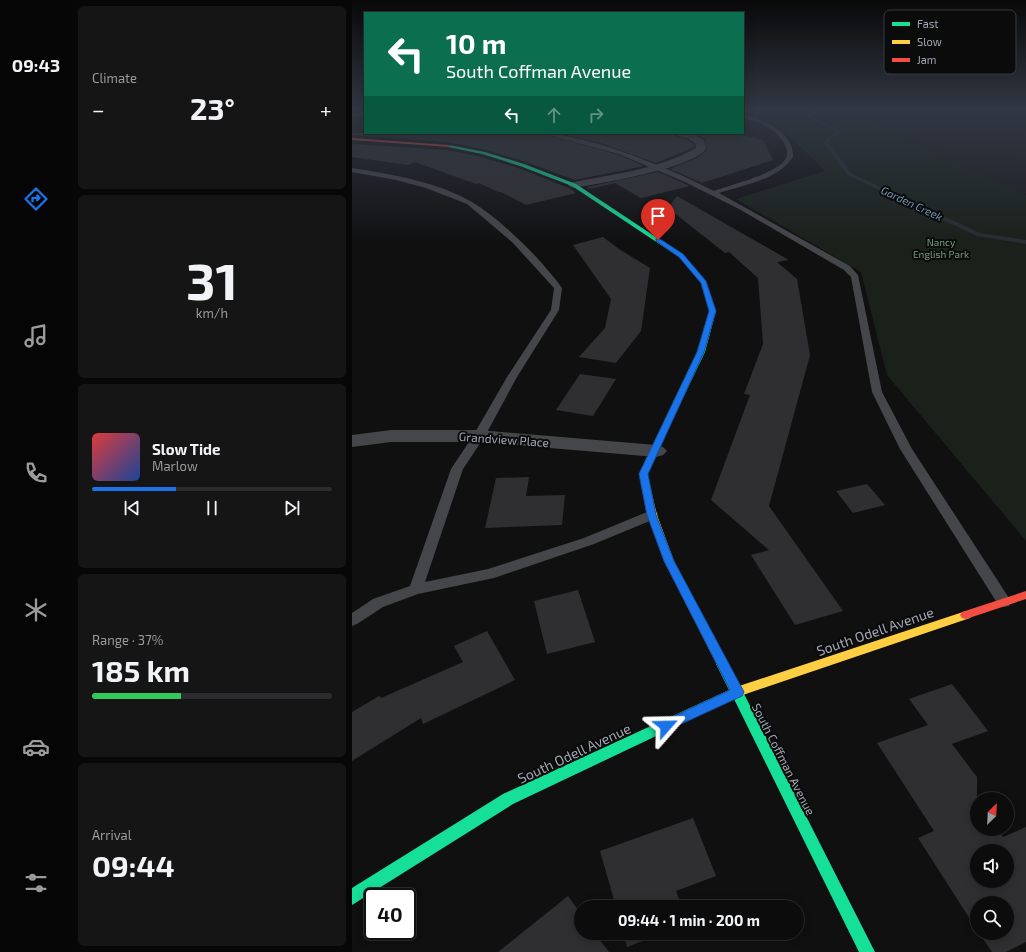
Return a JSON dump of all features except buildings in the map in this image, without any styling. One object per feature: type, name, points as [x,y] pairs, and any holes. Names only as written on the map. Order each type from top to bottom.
[{"type":"street","name":"South Coffman Avenue","points":[[484,153],[522,165],[574,185],[681,256],[704,283],[713,311],[701,352],[644,474],[652,515],[669,561],[737,692],[867,952]]},
{"type":"street","points":[[574,185],[656,167],[693,156],[696,153]]},
{"type":"street","name":"Grandview Place","points":[[352,441],[391,436],[479,436],[656,450]]},
{"type":"street","name":"South Odell Avenue","points":[[352,897],[508,799],[737,692],[1026,595]]},
{"type":"lane","points":[[620,153],[630,156],[714,193],[763,219],[840,264],[855,277],[877,392],[906,449],[1004,602]]},
{"type":"lane","points":[[714,193],[771,172],[784,165],[790,158],[790,153]]},
{"type":"lane","points":[[352,170],[375,173],[404,180],[438,190],[470,204],[496,224],[524,249],[542,267],[558,288],[555,310],[512,378],[479,436],[457,469],[416,589]]},
{"type":"lane","points":[[352,620],[378,603],[416,589],[488,574],[589,540],[652,515]]},
{"type":"shaded area","points":[[941,153],[1026,153],[1026,195]]},
{"type":"green space","name":"Nancy English Park","points":[[807,153],[941,153],[1026,195],[1026,541],[887,375],[861,272],[736,199],[825,171]]},
{"type":"waterway","name":"Garden Creek","points":[[834,153],[849,174],[979,235],[1026,242]]},
{"type":"traffic: fast","points":[[484,153],[522,165],[574,185],[681,256],[704,283],[713,311],[701,352],[658,442]]},
{"type":"traffic: fast","points":[[722,664],[867,952]]},
{"type":"traffic: fast","points":[[352,897],[508,799],[737,692]]},
{"type":"traffic: slow","points":[[658,442],[643,474],[652,515],[669,561],[722,664]]},
{"type":"traffic: slow","points":[[737,692],[966,615]]},
{"type":"traffic: jam","points":[[966,615],[1026,595]]},
{"type":"route","points":[[658,240],[681,256],[704,283],[713,311],[701,352],[644,474],[652,515],[669,561],[737,692],[666,726]]}]
